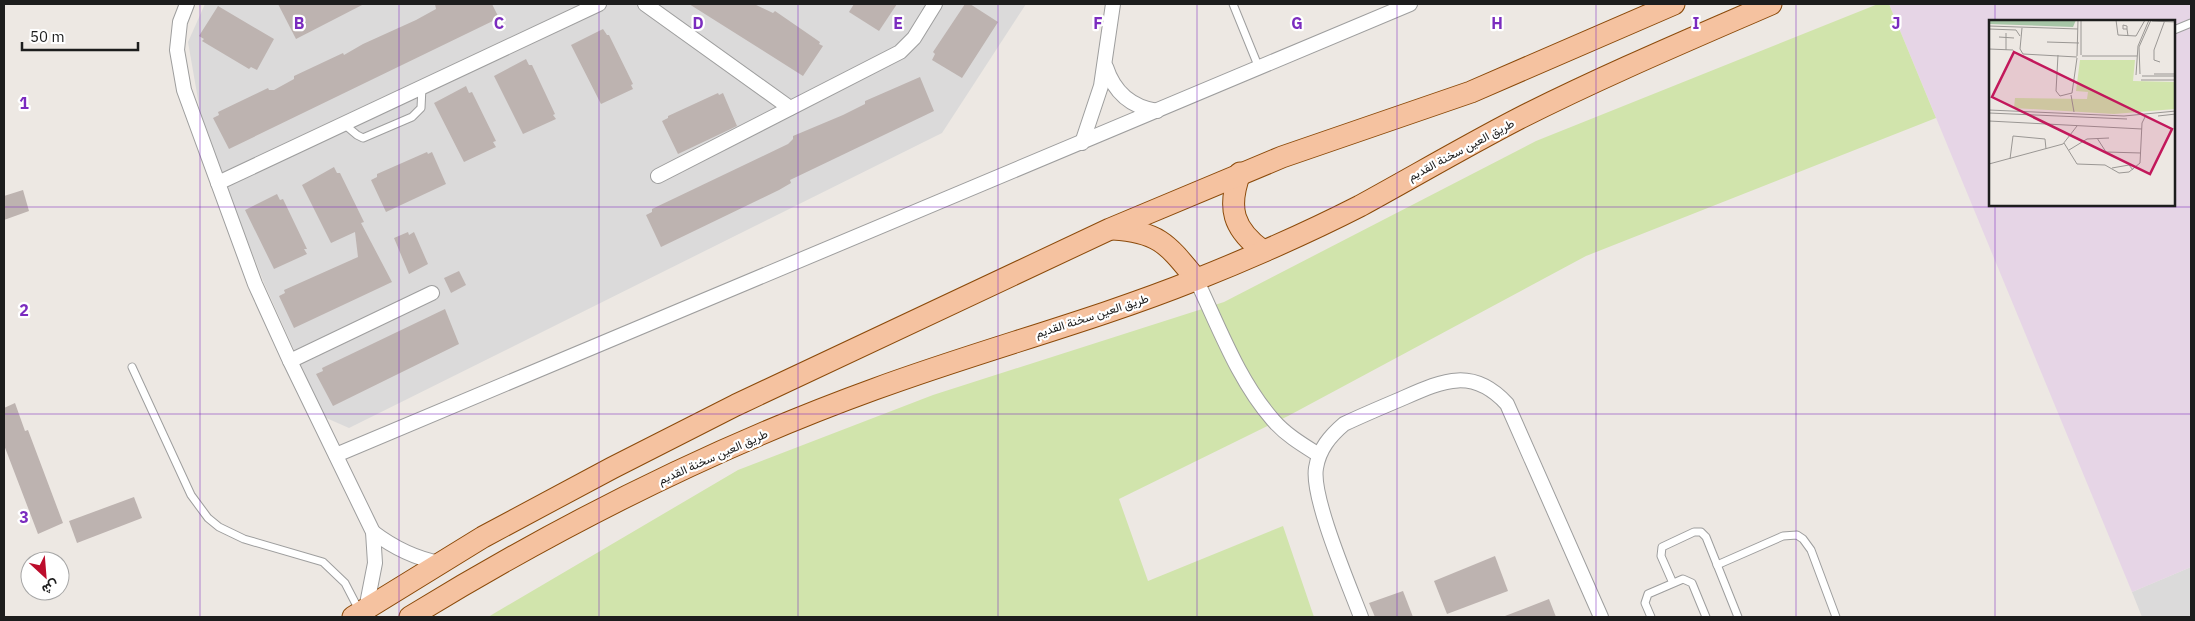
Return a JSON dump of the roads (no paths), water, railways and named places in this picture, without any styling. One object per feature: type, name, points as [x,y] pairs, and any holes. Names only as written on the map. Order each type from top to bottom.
[{"type":"main road","points":[[359,613],[483,537],[603,472],[736,405],[1110,229],[1282,156],[1471,92],[1674,4]]},
{"type":"main road","name":"طريق العين سخنة القديم","points":[[410,617],[487,570],[612,503],[741,443],[873,389],[1007,343],[1097,316],[1196,280],[1357,207],[1509,124],[1596,81],[1771,4]]},
{"type":"main road","points":[[1240,173],[1234,190],[1233,208],[1235,217],[1248,240],[1262,251]]},
{"type":"main road","points":[[1110,229],[1134,230],[1152,236],[1168,246],[1196,280]]},
{"type":"street","points":[[187,4],[178,36],[178,63],[184,90],[255,284],[373,532],[375,563],[359,613]]},
{"type":"street","points":[[218,183],[599,4]]},
{"type":"street","points":[[645,4],[790,108]]},
{"type":"street","points":[[658,176],[900,52],[914,38],[935,4]]},
{"type":"street","points":[[1082,143],[1096,105],[1106,66],[1113,4]]},
{"type":"street","points":[[336,455],[1410,4]]},
{"type":"street","points":[[1106,66],[1113,86],[1128,100],[1137,106],[1157,111]]},
{"type":"street","points":[[1196,280],[1233,358],[1259,402],[1274,421],[1294,439],[1319,455]]},
{"type":"street","points":[[290,361],[432,293]]},
{"type":"street","points":[[1361,617],[1317,494],[1315,481],[1319,455],[1325,443],[1344,424],[1442,381],[1466,380],[1489,388],[1503,399],[1513,414],[1600,617]]},
{"type":"street","points":[[373,532],[397,549],[440,563]]},
{"type":"lane","points":[[1233,4],[1259,68]]},
{"type":"lane","points":[[2175,30],[2191,23]]},
{"type":"lane","points":[[344,124],[356,135],[363,138],[412,117],[421,108],[422,87]]},
{"type":"lane","points":[[132,367],[190,495],[208,518],[219,527],[244,539],[323,562],[346,583],[359,613]]},
{"type":"lane","points":[[1672,582],[1661,556],[1662,548],[1694,532],[1704,534],[1738,617]]},
{"type":"lane","points":[[1717,564],[1783,536],[1797,536],[1808,544],[1836,617]]},
{"type":"lane","points":[[1651,617],[1645,603],[1648,594],[1672,582],[1683,579],[1692,583],[1706,617]]}]
